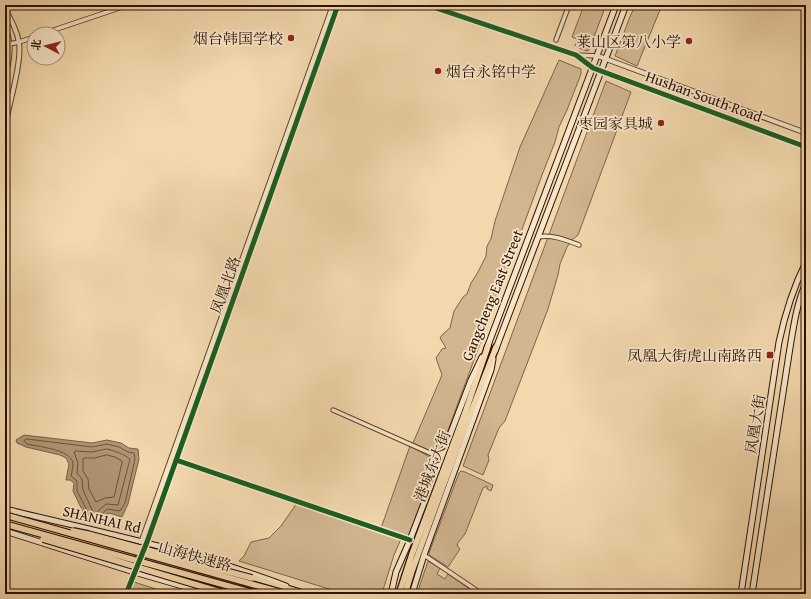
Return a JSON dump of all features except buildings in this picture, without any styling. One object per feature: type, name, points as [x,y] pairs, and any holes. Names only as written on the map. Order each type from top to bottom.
[{"type":"highway","name":"港城东大街","points":[[405,594],[440,485],[488,346]]},
{"type":"highway","name":"港城东大街","points":[[399,594],[440,485],[496,347]]},
{"type":"highway","name":"山海快速路","points":[[5,515],[287,594]]},
{"type":"highway","name":"山海快速路","points":[[5,525],[257,594]]},
{"type":"highway","points":[[5,525],[54,542],[227,594]]},
{"type":"highway","points":[[39,525],[88,534],[307,594]]},
{"type":"main road","name":"Gangcheng East Street","points":[[390,594],[396,572],[410,540],[471,380],[488,346],[616,5]]},
{"type":"main road","name":"Gangcheng East Street","points":[[412,594],[424,555],[491,370],[496,347],[626,5]]},
{"type":"main road","name":"凤凰大街","points":[[741,594],[779,342],[784,317],[795,284],[806,262]]},
{"type":"main road","name":"凤凰大街","points":[[752,594],[789,354],[796,316],[802,291],[806,283]]},
{"type":"main road","name":"SHANHAI Rd","points":[[5,509],[144,541],[251,572],[307,594]]},
{"type":"main road","points":[[5,531],[134,572],[210,594]]},
{"type":"street","points":[[66,26],[128,5]]},
{"type":"street","name":"凤凰北路","points":[[134,572],[332,5]]},
{"type":"street","name":"凤凰北路","points":[[144,541],[176,460],[338,5]]},
{"type":"street","points":[[427,5],[576,55],[598,56]]},
{"type":"street","points":[[556,40],[569,5]]},
{"type":"street","points":[[5,8],[16,29],[20,51],[5,126]]},
{"type":"street","points":[[5,27],[9,36],[10,44],[9,62],[5,79]]},
{"type":"street","points":[[5,45],[26,40]]},
{"type":"street","points":[[576,55],[592,68]]},
{"type":"street","name":"Hushan South Road","points":[[598,56],[806,133]]},
{"type":"street","name":"Hushan South Road","points":[[592,68],[601,70],[806,147]]},
{"type":"street","points":[[538,237],[546,235],[579,245]]},
{"type":"street","points":[[333,410],[441,458]]},
{"type":"street","points":[[176,460],[410,540]]},
{"type":"street","points":[[424,555],[482,594]]},
{"type":"street","points":[[126,594],[134,572]]},
{"type":"shaded area","points":[[584,5],[606,5],[589,50],[587,51],[576,47],[577,39],[572,37]]},
{"type":"shaded area","points":[[636,5],[662,5],[637,66],[615,56]]},
{"type":"shaded area","points":[[559,60],[581,69],[581,74],[559,127],[555,142],[439,455],[413,443],[442,375],[436,358],[442,349],[446,348],[440,338],[450,328],[454,311],[463,297],[467,294],[471,283],[486,256],[487,246],[491,239],[495,221],[520,147]]},
{"type":"shaded area","points":[[606,81],[631,92],[578,235],[567,247],[560,264],[548,309],[505,421],[499,428],[488,455],[489,460],[483,475],[463,466]]},
{"type":"shaded area","points":[[410,446],[437,461],[428,479],[421,503],[408,537],[388,532],[381,528]]},
{"type":"shaded area","points":[[461,471],[493,485],[491,491],[487,489],[487,486],[483,488],[465,534],[457,544],[460,549],[448,567],[429,555],[429,553]]},
{"type":"shaded area","points":[[297,503],[401,539],[394,555],[383,590],[380,594],[345,594],[239,561],[244,556],[251,542],[269,538],[281,526]]},
{"type":"shaded area","points":[[428,561],[440,568],[437,574],[445,579],[448,574],[477,594],[417,594]]},
{"type":"shaded area","points":[[134,582],[171,594],[130,593]]},
{"type":"water","points":[[24,435],[92,443],[107,440],[121,443],[129,448],[138,449],[139,459],[128,504],[122,517],[109,513],[106,515],[105,526],[87,520],[73,491],[74,483],[70,480],[66,480],[69,464],[66,458],[17,443],[16,440]]},
{"type":"cycle path","points":[[126,594],[147,542],[338,5]]},
{"type":"cycle path","points":[[427,5],[576,55],[593,68],[806,147]]},
{"type":"cycle path","points":[[176,460],[410,540]]},
{"type":"place","name":"烟台韩国学校","points":[[291,38]]},
{"type":"place","name":"莱山区第八小学","points":[[689,41]]},
{"type":"place","name":"烟台永铭中学","points":[[438,71]]},
{"type":"place","name":"枣园家具城","points":[[661,123]]},
{"type":"place","name":"凤凰大街虎山南路西","points":[[770,355]]}]
